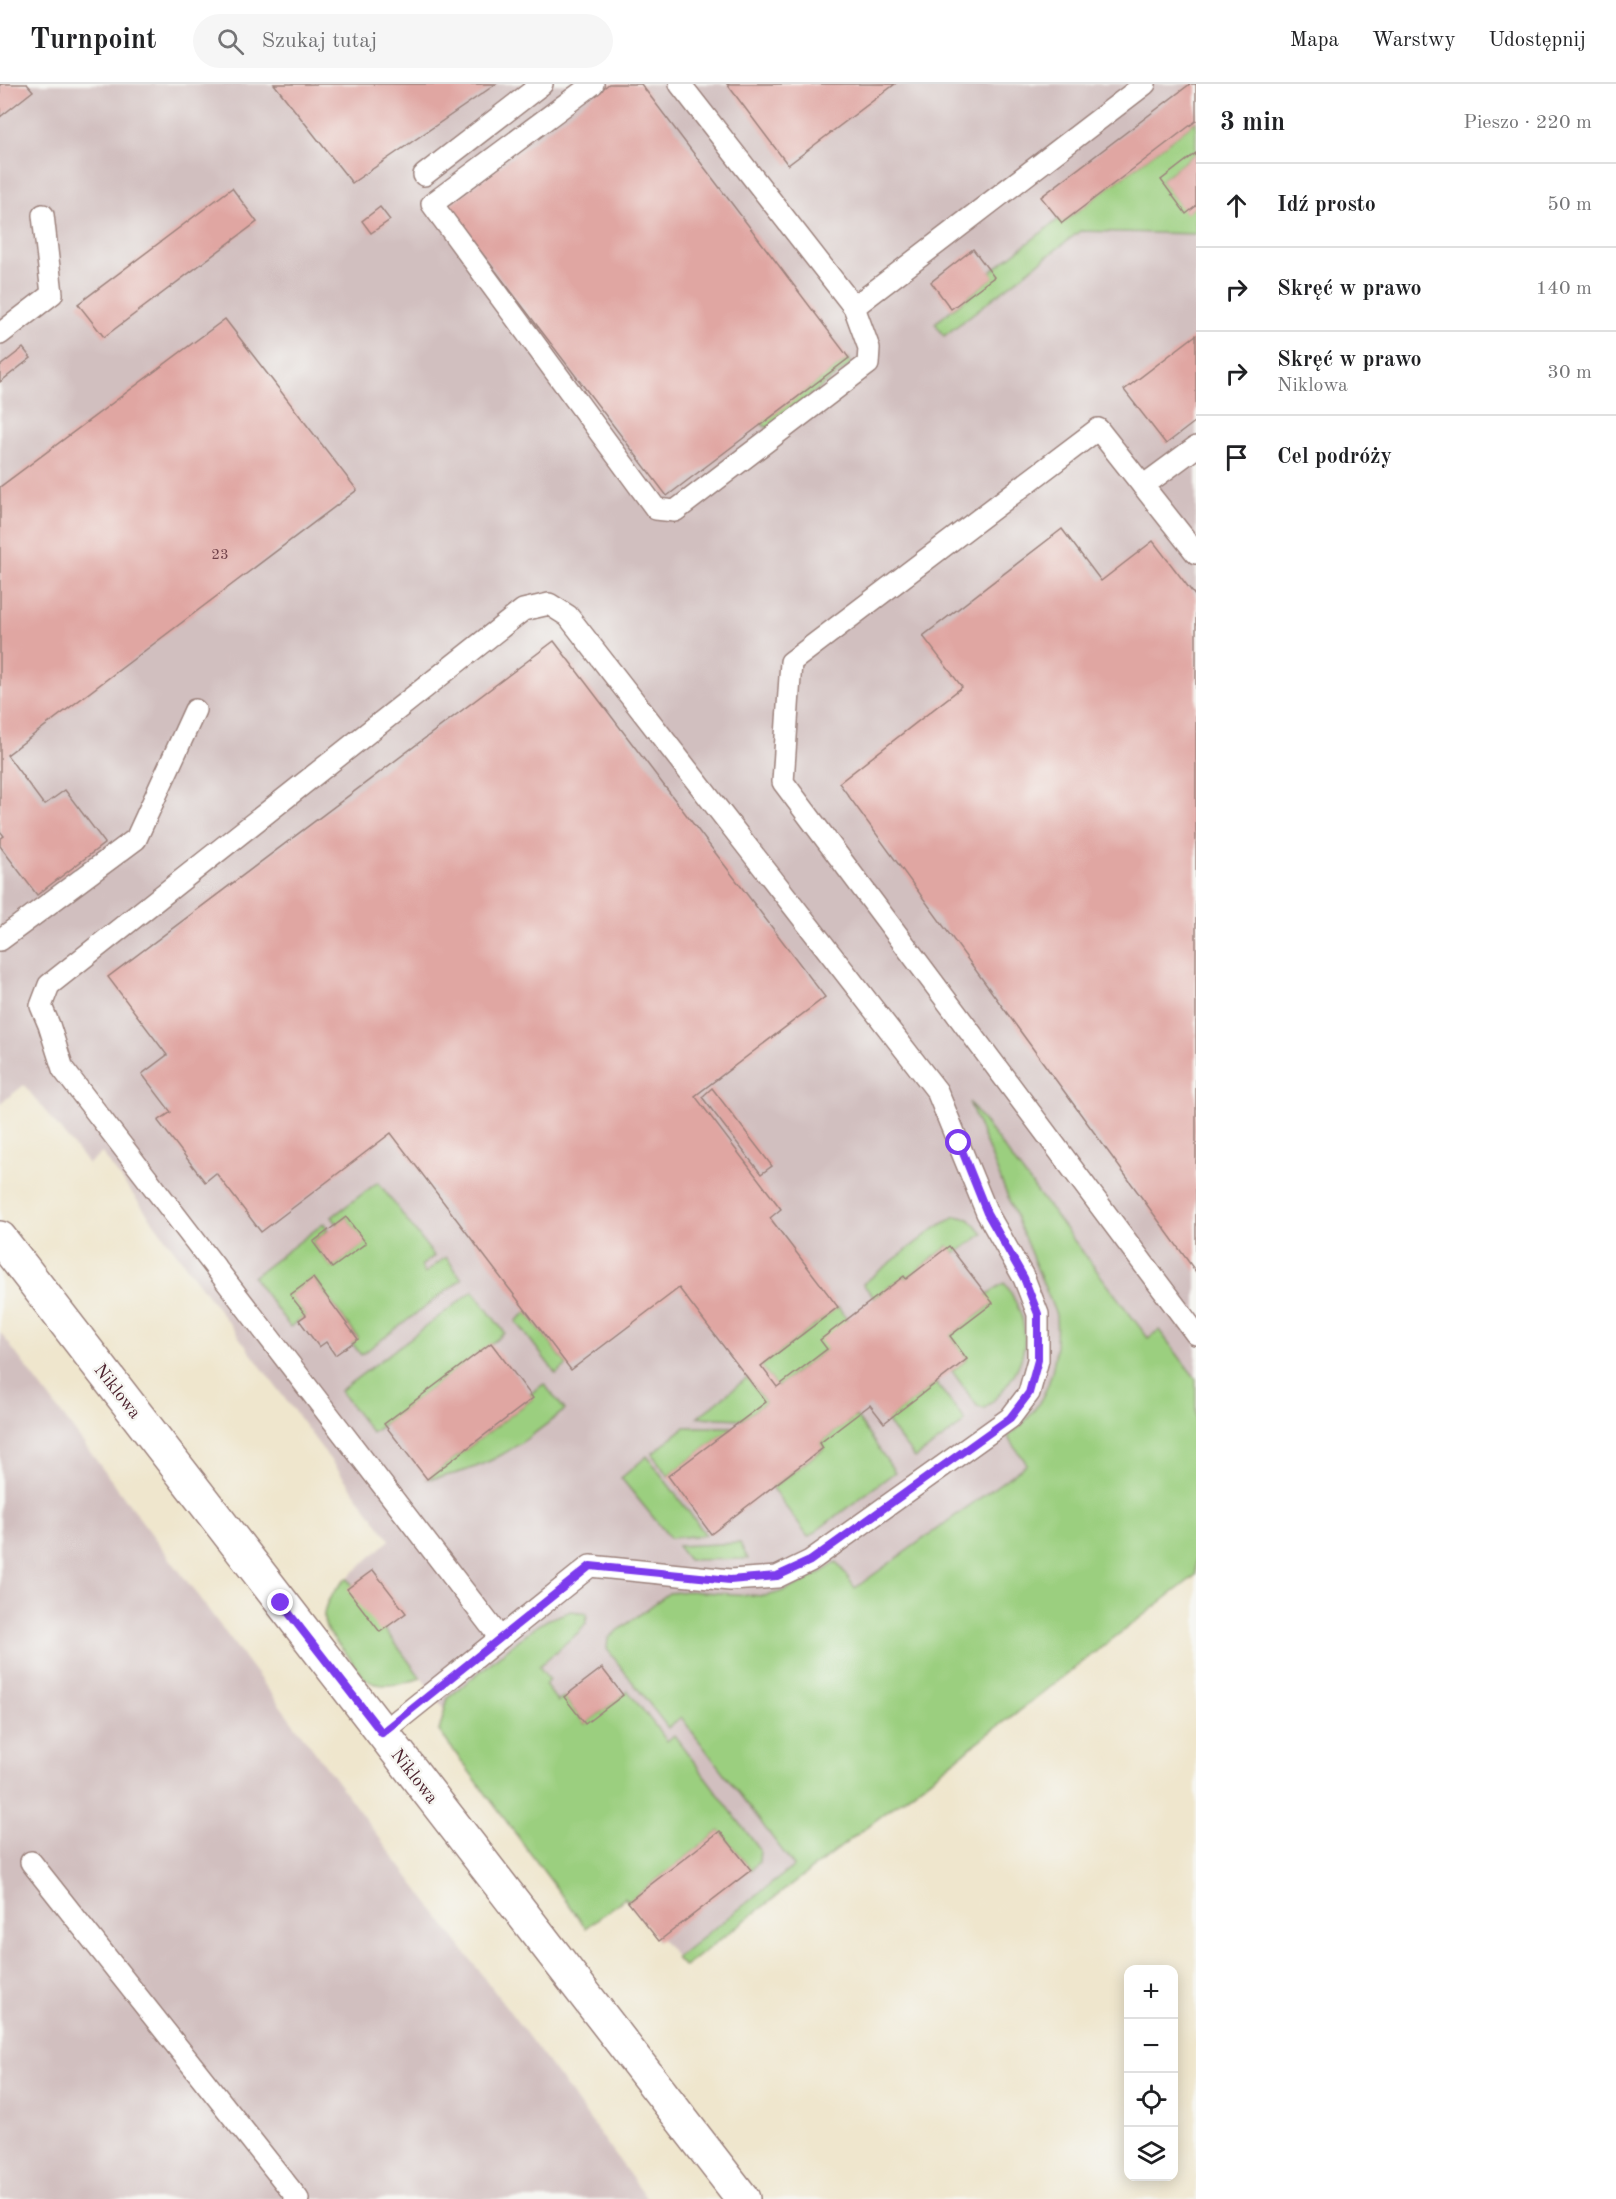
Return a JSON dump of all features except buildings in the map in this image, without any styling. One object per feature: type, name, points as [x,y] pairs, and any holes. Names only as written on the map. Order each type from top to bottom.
[{"type":"street","name":"Niklowa","points":[[0,1238],[742,2199]]},
{"type":"lane","points":[[423,175],[542,84]]},
{"type":"lane","points":[[593,84],[432,204],[656,510],[675,511],[868,364],[870,348],[854,307],[680,84]]},
{"type":"lane","points":[[854,307],[1145,84]]},
{"type":"lane","points":[[0,334],[52,294],[43,215]]},
{"type":"lane","points":[[1196,553],[1098,429],[791,662],[783,782],[1196,1334]]},
{"type":"lane","points":[[1143,486],[1196,447]]},
{"type":"lane","points":[[382,1733],[590,1566],[730,1580],[777,1576],[810,1561],[1010,1418],[1029,1393],[1038,1360],[1038,1314],[1024,1278],[987,1213],[937,1091],[568,616],[549,604],[523,610],[49,985],[41,1006],[63,1069],[500,1638]]},
{"type":"lane","points":[[0,940],[136,839],[195,710]]},
{"type":"lane","points":[[31,1862],[298,2199]]},
{"type":"shaded area","points":[[0,84],[1196,84],[1196,1575],[684,1967],[662,1939],[658,1941],[625,1898],[586,1928],[439,1731],[444,1708],[347,1578],[390,1540],[102,1153],[88,1164],[24,1085],[0,1104]]},
{"type":"shaded area","points":[[0,1332],[564,2084],[647,2199],[0,2199]]},
{"type":"green space","points":[[1196,121],[1196,153],[1161,180],[1186,213],[1196,206],[1196,234],[1080,231],[944,336],[935,323],[993,277],[990,272],[1059,219],[1062,223]]},
{"type":"green space","points":[[849,358],[851,364],[768,428],[761,424]]},
{"type":"green space","points":[[969,1102],[1148,1338],[1159,1330],[1196,1379],[1196,1575],[684,1967],[676,1958],[794,1866],[681,1717],[668,1728],[607,1649],[608,1638],[669,1593],[688,1591],[764,1596],[802,1583],[837,1562],[855,1588],[1027,1464],[1008,1437],[1033,1411],[1048,1383],[1056,1351],[1056,1315]]},
{"type":"green space","points":[[378,1182],[434,1256],[421,1266],[425,1273],[446,1257],[462,1279],[361,1355],[352,1343],[358,1338],[313,1278],[291,1295],[306,1315],[290,1327],[253,1277],[324,1223],[328,1230],[313,1242],[332,1268],[365,1243],[346,1217],[337,1224],[332,1217]]},
{"type":"green space","points":[[956,1216],[969,1219],[983,1234],[955,1254],[948,1246],[906,1279],[904,1276],[874,1298],[863,1284],[935,1228]]},
{"type":"green space","points":[[1004,1283],[1011,1292],[1022,1319],[1024,1348],[1020,1362],[1006,1387],[984,1409],[977,1406],[952,1371],[967,1359],[950,1336],[992,1304],[986,1295]]},
{"type":"green space","points":[[473,1291],[505,1333],[372,1433],[340,1391]]},
{"type":"green space","points":[[838,1307],[847,1319],[827,1349],[777,1387],[761,1366]]},
{"type":"green space","points":[[527,1312],[567,1365],[556,1374],[516,1321]]},
{"type":"green space","points":[[747,1378],[766,1402],[743,1419],[698,1417]]},
{"type":"green space","points":[[936,1383],[964,1419],[964,1423],[915,1458],[886,1421]]},
{"type":"green space","points":[[544,1384],[565,1410],[533,1435],[485,1463],[467,1470],[427,1479],[532,1399],[530,1394]]},
{"type":"green space","points":[[856,1416],[895,1472],[808,1537],[772,1488],[823,1449],[820,1443]]},
{"type":"green space","points":[[685,1427],[733,1427],[668,1476],[652,1454]]},
{"type":"green space","points":[[647,1456],[706,1535],[670,1538],[621,1478]]},
{"type":"green space","points":[[740,1543],[748,1559],[688,1560],[677,1546]]},
{"type":"green space","points":[[347,1578],[421,1678],[394,1685],[373,1683],[361,1674],[333,1637],[326,1627],[324,1613],[329,1600]]},
{"type":"green space","points":[[571,1611],[587,1613],[586,1623],[580,1631],[539,1666],[549,1680],[545,1685],[558,1702],[564,1697],[585,1724],[628,1691],[667,1741],[674,1735],[760,1850],[759,1862],[751,1870],[720,1831],[628,1902],[625,1898],[586,1928],[439,1731],[448,1698],[532,1629],[547,1620]]},
{"type":"route","points":[[281,1603],[382,1733],[590,1566],[730,1580],[777,1576],[810,1561],[1010,1418],[1029,1393],[1038,1360],[1038,1314],[1024,1278],[987,1213],[959,1143]]}]
